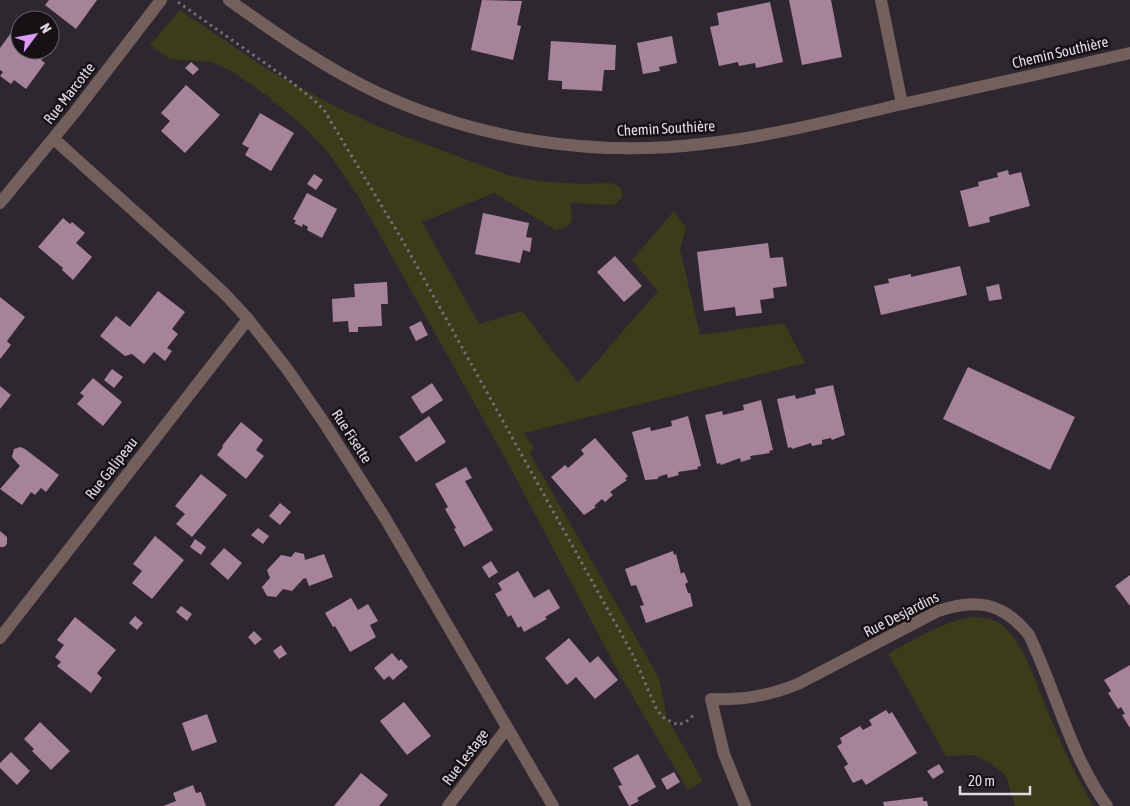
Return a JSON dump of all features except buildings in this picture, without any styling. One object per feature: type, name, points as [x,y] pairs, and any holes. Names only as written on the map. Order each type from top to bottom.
[{"type":"street","name":"Rue Marcotte","points":[[0,203],[54,139],[160,0]]},
{"type":"street","name":"Chemin Southière","points":[[229,0],[306,53],[342,74],[379,93],[457,123],[497,134],[538,142],[621,149],[704,144],[803,127],[1130,54]]},
{"type":"street","points":[[881,0],[902,104]]},
{"type":"street","name":"Rue Fisette","points":[[54,139],[200,270],[248,319],[287,369],[355,469],[415,567],[553,806]]},
{"type":"street","name":"Rue Galipeau","points":[[0,638],[248,319]]},
{"type":"street","name":"Rue Desjardins","points":[[711,699],[733,700],[778,692],[798,684],[938,611],[970,603],[990,606],[1009,615],[1029,635],[1072,740],[1095,787],[1107,806]]},
{"type":"street","points":[[711,699],[724,754],[745,806]]},
{"type":"street","name":"Rue Lestage","points":[[448,806],[507,728]]},
{"type":"path","points":[[176,0],[286,78],[324,110],[404,243],[446,322],[633,655],[657,710],[664,718],[678,725],[687,721],[711,699]]},
{"type":"shaded area","points":[[180,10],[265,68],[332,105],[382,128],[511,176],[536,181],[581,184],[611,183],[620,187],[623,196],[615,205],[570,203],[572,221],[566,227],[556,230],[494,193],[422,222],[479,324],[522,311],[578,383],[658,291],[632,260],[674,211],[686,228],[680,249],[700,335],[784,323],[805,363],[524,433],[534,448],[529,452],[659,678],[667,718],[703,781],[688,790],[621,677],[509,465],[358,196],[328,152],[302,125],[266,95],[235,73],[213,62],[170,59],[150,45]]},
{"type":"shaded area","points":[[973,617],[996,621],[1016,641],[1027,661],[1079,781],[1094,806],[1015,806],[1006,776],[992,764],[974,755],[946,756],[888,654],[940,627]]}]
